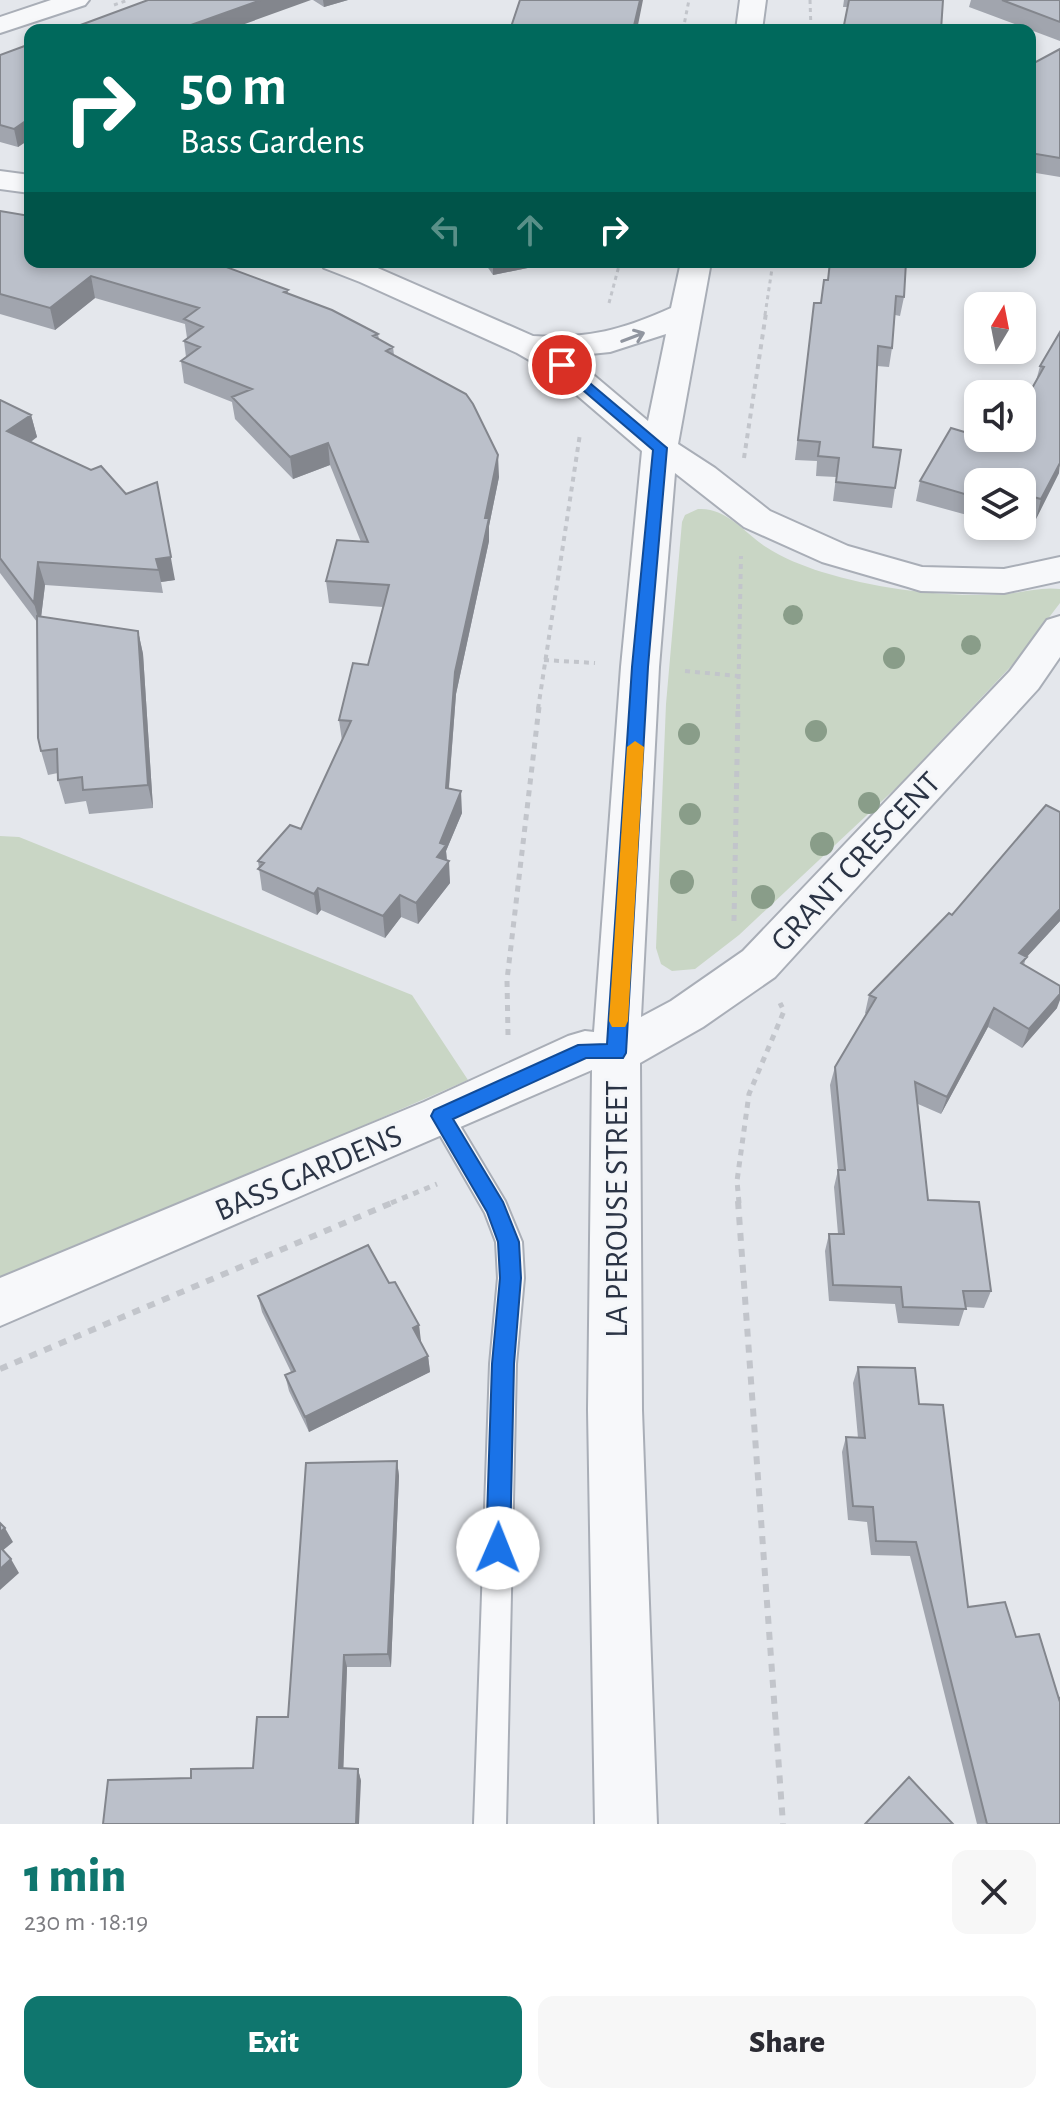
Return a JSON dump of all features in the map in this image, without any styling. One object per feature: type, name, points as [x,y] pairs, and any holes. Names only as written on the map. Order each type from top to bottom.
[{"type":"street","points":[[0,25],[76,0]]},
{"type":"street","points":[[750,24],[753,0]]},
{"type":"street","points":[[0,180],[24,183]]},
{"type":"street","points":[[352,268],[528,346],[588,386],[660,448],[757,519],[835,554],[921,579],[1004,581],[1060,569]]},
{"type":"street","name":"LA PEROUSE STREET","points":[[626,1824],[615,1410],[616,1053],[640,667],[660,448],[695,268]]},
{"type":"street","points":[[528,346],[596,347],[617,343],[686,313]]},
{"type":"street","name":"GRANT CRESCENT","points":[[616,1053],[687,1014],[759,964],[1024,680],[1060,629]]},
{"type":"street","name":"BASS GARDENS","points":[[0,1302],[441,1116],[585,1050],[616,1053]]},
{"type":"lane","points":[[441,1116],[496,1209],[509,1242],[511,1278],[503,1380],[490,1824]]},
{"type":"path","points":[[684,24],[689,0]]},
{"type":"path","points":[[810,0],[811,24]]},
{"type":"path","points":[[772,268],[745,450],[733,920],[784,1011],[749,1094],[737,1181],[783,1824]]},
{"type":"path","points":[[510,1084],[507,980],[544,660],[588,386]]},
{"type":"path","points":[[745,450],[754,461]]},
{"type":"path","points":[[0,1369],[472,1169]]},
{"type":"green space","points":[[698,509],[708,509],[726,516],[766,547],[786,558],[843,578],[885,587],[950,594],[1001,595],[1060,589],[1060,603],[1015,662],[898,786],[739,935],[695,969],[672,971],[661,964],[656,948],[666,704],[682,522],[685,515]]},
{"type":"green space","points":[[0,836],[19,837],[412,995],[468,1080],[0,1284]]},
{"type":"building","points":[[148,0],[261,0],[194,24],[83,24]]},
{"type":"building","points":[[520,0],[640,0],[634,24],[512,24]]},
{"type":"building","points":[[849,0],[943,0],[941,24],[844,24]]},
{"type":"building","points":[[1002,0],[1060,0],[1060,22]]},
{"type":"building","points":[[24,46],[24,122],[14,129],[0,125],[0,55]]},
{"type":"building","points":[[1060,49],[1060,158],[1036,154],[1036,62]]},
{"type":"building","points":[[0,211],[24,215],[24,268],[229,268],[288,290],[284,292],[332,310],[378,334],[373,336],[393,347],[386,351],[466,394],[473,404],[498,455],[485,518],[489,518],[455,672],[446,788],[461,791],[440,843],[446,845],[437,857],[449,861],[416,903],[400,895],[383,916],[318,888],[314,894],[258,869],[264,863],[258,861],[290,825],[301,829],[351,721],[339,720],[353,663],[368,665],[389,585],[326,581],[337,540],[368,542],[328,443],[290,457],[232,397],[252,389],[181,361],[200,347],[184,341],[203,327],[184,319],[199,308],[91,276],[50,308],[0,294]]},
{"type":"building","points":[[829,268],[906,268],[904,297],[896,296],[892,348],[878,346],[873,447],[901,450],[895,488],[836,482],[839,458],[818,456],[820,442],[798,440],[814,303],[821,303],[824,280],[828,280]]},
{"type":"building","points":[[1060,332],[1060,463],[1041,499],[1036,498],[1036,468],[964,468],[964,494],[920,481],[951,428],[964,432],[964,452],[1036,452],[1036,381],[1044,367],[1040,366]]},
{"type":"building","points":[[0,400],[31,415],[7,431],[91,470],[101,466],[126,494],[157,482],[171,557],[156,559],[159,570],[38,562],[34,603],[0,558]]},
{"type":"building","points":[[37,616],[138,631],[148,785],[83,790],[82,777],[58,780],[57,749],[41,751],[38,738]]},
{"type":"building","points":[[1046,805],[1060,812],[1060,909],[1019,953],[1027,957],[1021,963],[1060,986],[1060,994],[1029,1029],[994,1008],[947,1097],[915,1082],[928,1200],[979,1202],[991,1291],[963,1291],[966,1309],[903,1307],[901,1287],[833,1285],[829,1234],[844,1234],[838,1170],[845,1170],[835,1067],[876,998],[869,995],[949,913],[952,915]]},
{"type":"building","points":[[368,1245],[389,1283],[395,1282],[419,1325],[413,1328],[428,1356],[305,1417],[285,1375],[295,1371],[258,1296]]},
{"type":"building","points":[[858,1367],[915,1368],[919,1404],[943,1405],[968,1607],[1005,1602],[1016,1637],[1039,1634],[1060,1697],[1060,1824],[987,1824],[916,1542],[876,1541],[873,1507],[853,1506],[846,1437],[865,1438]]},
{"type":"building","points":[[397,1461],[388,1654],[344,1655],[339,1768],[358,1769],[356,1824],[103,1824],[108,1780],[191,1778],[191,1769],[253,1768],[257,1717],[288,1717],[306,1463]]},
{"type":"building","points":[[0,1547],[11,1559],[0,1569]]},
{"type":"building","points":[[909,1777],[953,1824],[865,1824]]},
{"type":"slow traffic","points":[[618,1021],[635,747]]},
{"type":"route","points":[[498,1548],[503,1364],[511,1278],[509,1242],[496,1209],[441,1116],[585,1050],[616,1053],[640,667],[660,448],[562,365]]}]
